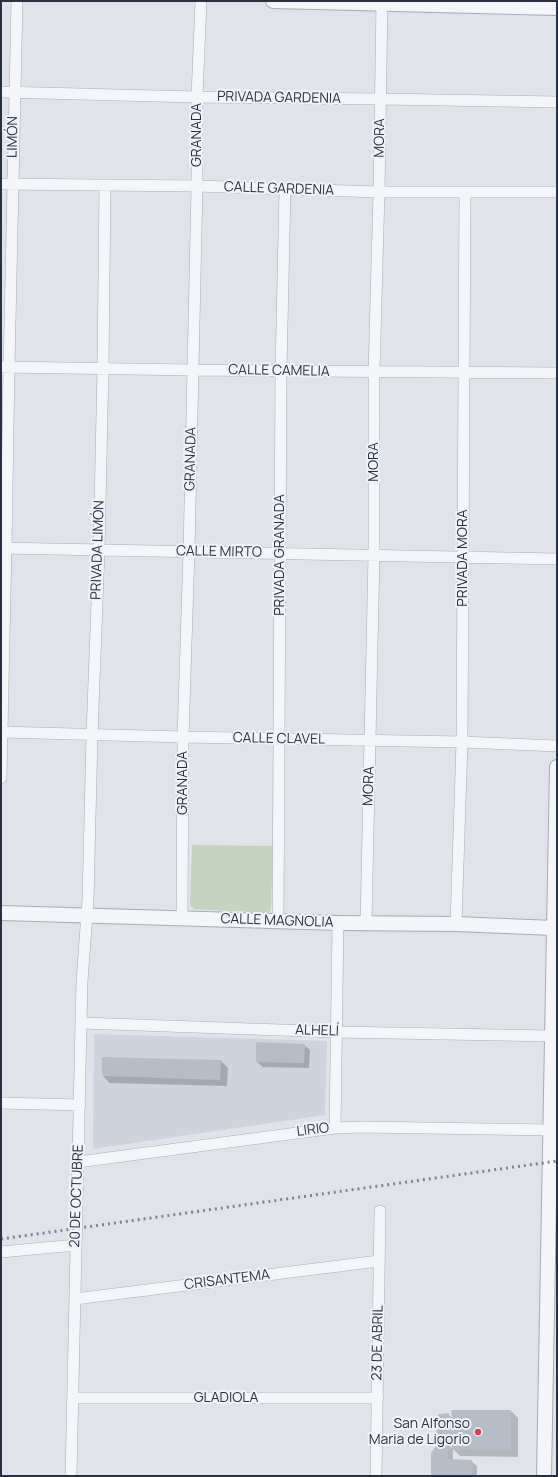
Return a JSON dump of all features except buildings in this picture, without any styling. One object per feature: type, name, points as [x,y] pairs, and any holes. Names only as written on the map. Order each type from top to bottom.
[{"type":"street","name":"LIMÓN","points":[[1,778],[5,367],[17,1]]},
{"type":"street","name":"GRANADA","points":[[182,918],[183,737],[189,552],[197,186],[197,97],[201,1]]},
{"type":"street","points":[[273,1],[382,2],[557,8]]},
{"type":"street","name":"MORA","points":[[366,922],[371,741],[374,555],[374,372],[382,2]]},
{"type":"street","name":"PRIVADA GARDENIA","points":[[1,92],[197,97],[380,98],[557,102]]},
{"type":"street","name":"CALLE GARDENIA","points":[[1,184],[197,186],[379,192],[557,192]]},
{"type":"street","name":"PRIVADA LIMÓN","points":[[87,915],[99,550],[105,185]]},
{"type":"street","name":"PRIVADA GRANADA","points":[[278,921],[281,371],[285,189]]},
{"type":"street","name":"PRIVADA MORA","points":[[456,924],[462,742],[466,192]]},
{"type":"street","name":"CALLE CAMELIA","points":[[5,367],[557,373]]},
{"type":"street","name":"CALLE MIRTO","points":[[4,548],[557,559]]},
{"type":"street","name":"CALLE CLAVEL","points":[[2,732],[462,742],[557,746]]},
{"type":"street","points":[[544,1476],[552,1290],[550,1130],[557,767]]},
{"type":"street","name":"CALLE MAGNOLIA","points":[[1,913],[338,923],[366,922],[456,924],[554,928]]},
{"type":"street","name":"20 DE OCTUBRE","points":[[71,1476],[82,981],[87,915]]},
{"type":"street","points":[[335,1128],[338,923]]},
{"type":"street","name":"ALHELÍ","points":[[81,1023],[337,1032],[553,1036]]},
{"type":"street","points":[[1,1103],[80,1106]]},
{"type":"street","name":"LIRIO","points":[[78,1162],[335,1128],[362,1127],[550,1130]]},
{"type":"street","name":"23 DE ABRIL","points":[[376,1476],[380,1211]]},
{"type":"street","points":[[1,1252],[76,1245]]},
{"type":"street","name":"CRISANTEMA","points":[[75,1299],[379,1262]]},
{"type":"street","name":"GLADIOLA","points":[[73,1398],[378,1398]]},
{"type":"shaded area","points":[[94,1034],[327,1041],[325,1115],[93,1149]]},
{"type":"green space","points":[[192,845],[273,846],[271,908],[269,913],[194,909],[190,905]]},
{"type":"railway","points":[[1,1239],[557,1161]]},
{"type":"place","name":"San Alfonso Maria de Ligorio","points":[[478,1432]]}]
